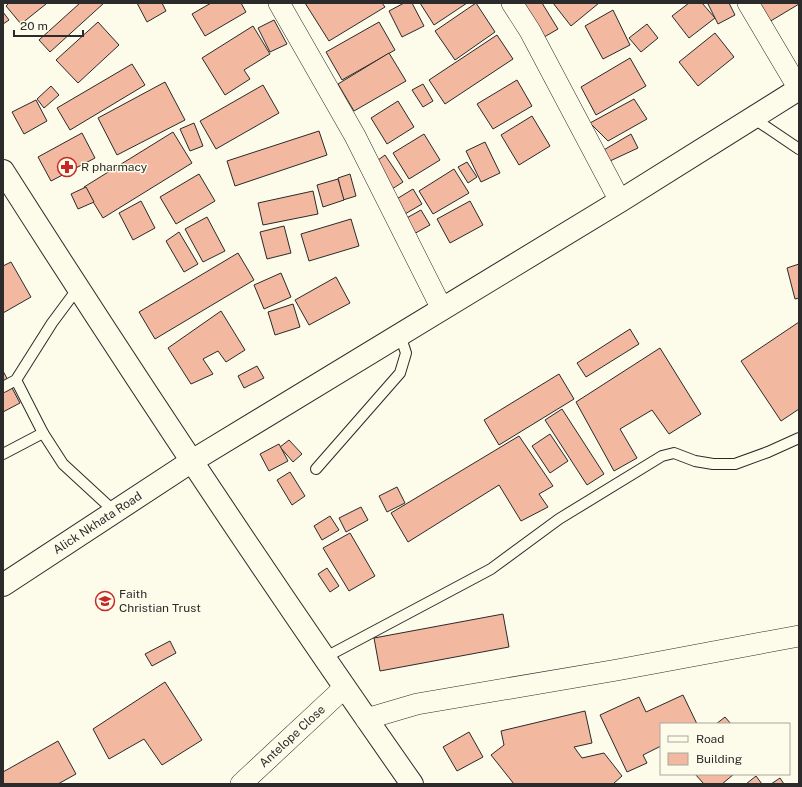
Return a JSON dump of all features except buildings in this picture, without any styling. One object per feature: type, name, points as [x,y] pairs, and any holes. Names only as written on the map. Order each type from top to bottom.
[{"type":"main road","name":"Alick Nkhata Road","points":[[3,585],[192,461],[620,201],[799,89]]},
{"type":"main road","points":[[3,171],[192,461],[344,688],[412,784]]},
{"type":"street","points":[[279,3],[355,136],[442,309]]},
{"type":"street","points":[[512,3],[530,31],[620,201]]},
{"type":"street","points":[[748,3],[799,89]]},
{"type":"street","points":[[366,719],[417,704],[799,636]]},
{"type":"street","name":"Antelope Close","points":[[241,784],[344,688]]},
{"type":"lane","points":[[753,118],[799,149]]},
{"type":"lane","points":[[3,387],[16,380],[52,323],[78,288]]},
{"type":"lane","points":[[316,470],[400,373],[406,353],[400,335]]},
{"type":"lane","points":[[16,380],[43,433],[63,464],[115,512]]},
{"type":"lane","points":[[3,454],[43,433]]},
{"type":"lane","points":[[324,658],[491,569],[560,519],[662,456],[674,453],[695,461],[714,464],[735,464],[768,452],[799,438]]},
{"type":"place","name":"R pharmacy","points":[[67,167]]},
{"type":"place","name":"Faith Christian Trust","points":[[105,601]]}]
